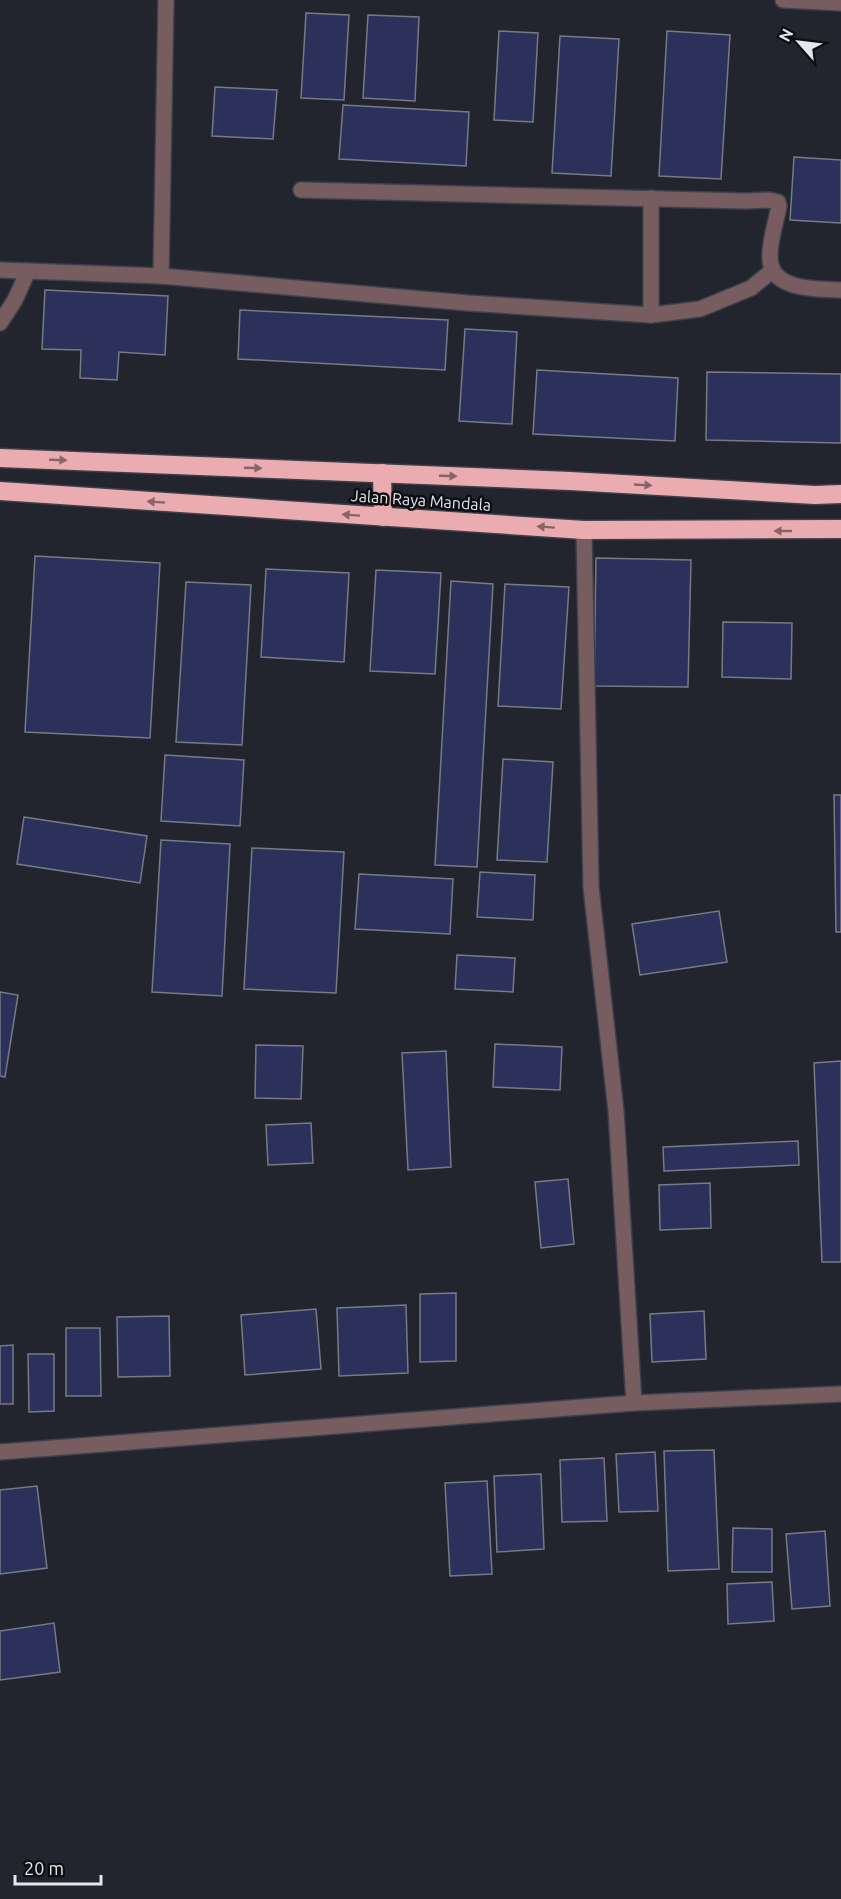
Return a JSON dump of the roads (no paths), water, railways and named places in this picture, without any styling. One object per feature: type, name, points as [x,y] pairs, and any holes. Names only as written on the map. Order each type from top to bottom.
[{"type":"highway","name":"Jalan Raya Mandala","points":[[0,458],[570,480],[814,495],[841,494]]},
{"type":"highway","points":[[382,473],[383,517]]},
{"type":"highway","name":"Jalan Raya Mandala","points":[[0,491],[584,530],[841,529]]},
{"type":"street","points":[[161,276],[166,0]]},
{"type":"street","points":[[783,0],[841,3]]},
{"type":"street","points":[[302,190],[769,200],[778,202],[770,259],[773,270],[783,280],[803,288],[841,290]]},
{"type":"street","points":[[651,198],[651,315]]},
{"type":"street","points":[[0,270],[161,276],[468,303],[651,315],[700,309],[752,288],[773,270]]},
{"type":"street","points":[[0,323],[15,300],[28,272]]},
{"type":"street","points":[[584,530],[591,887],[616,1111],[634,1403]]},
{"type":"street","points":[[0,1452],[634,1403],[841,1394]]}]
